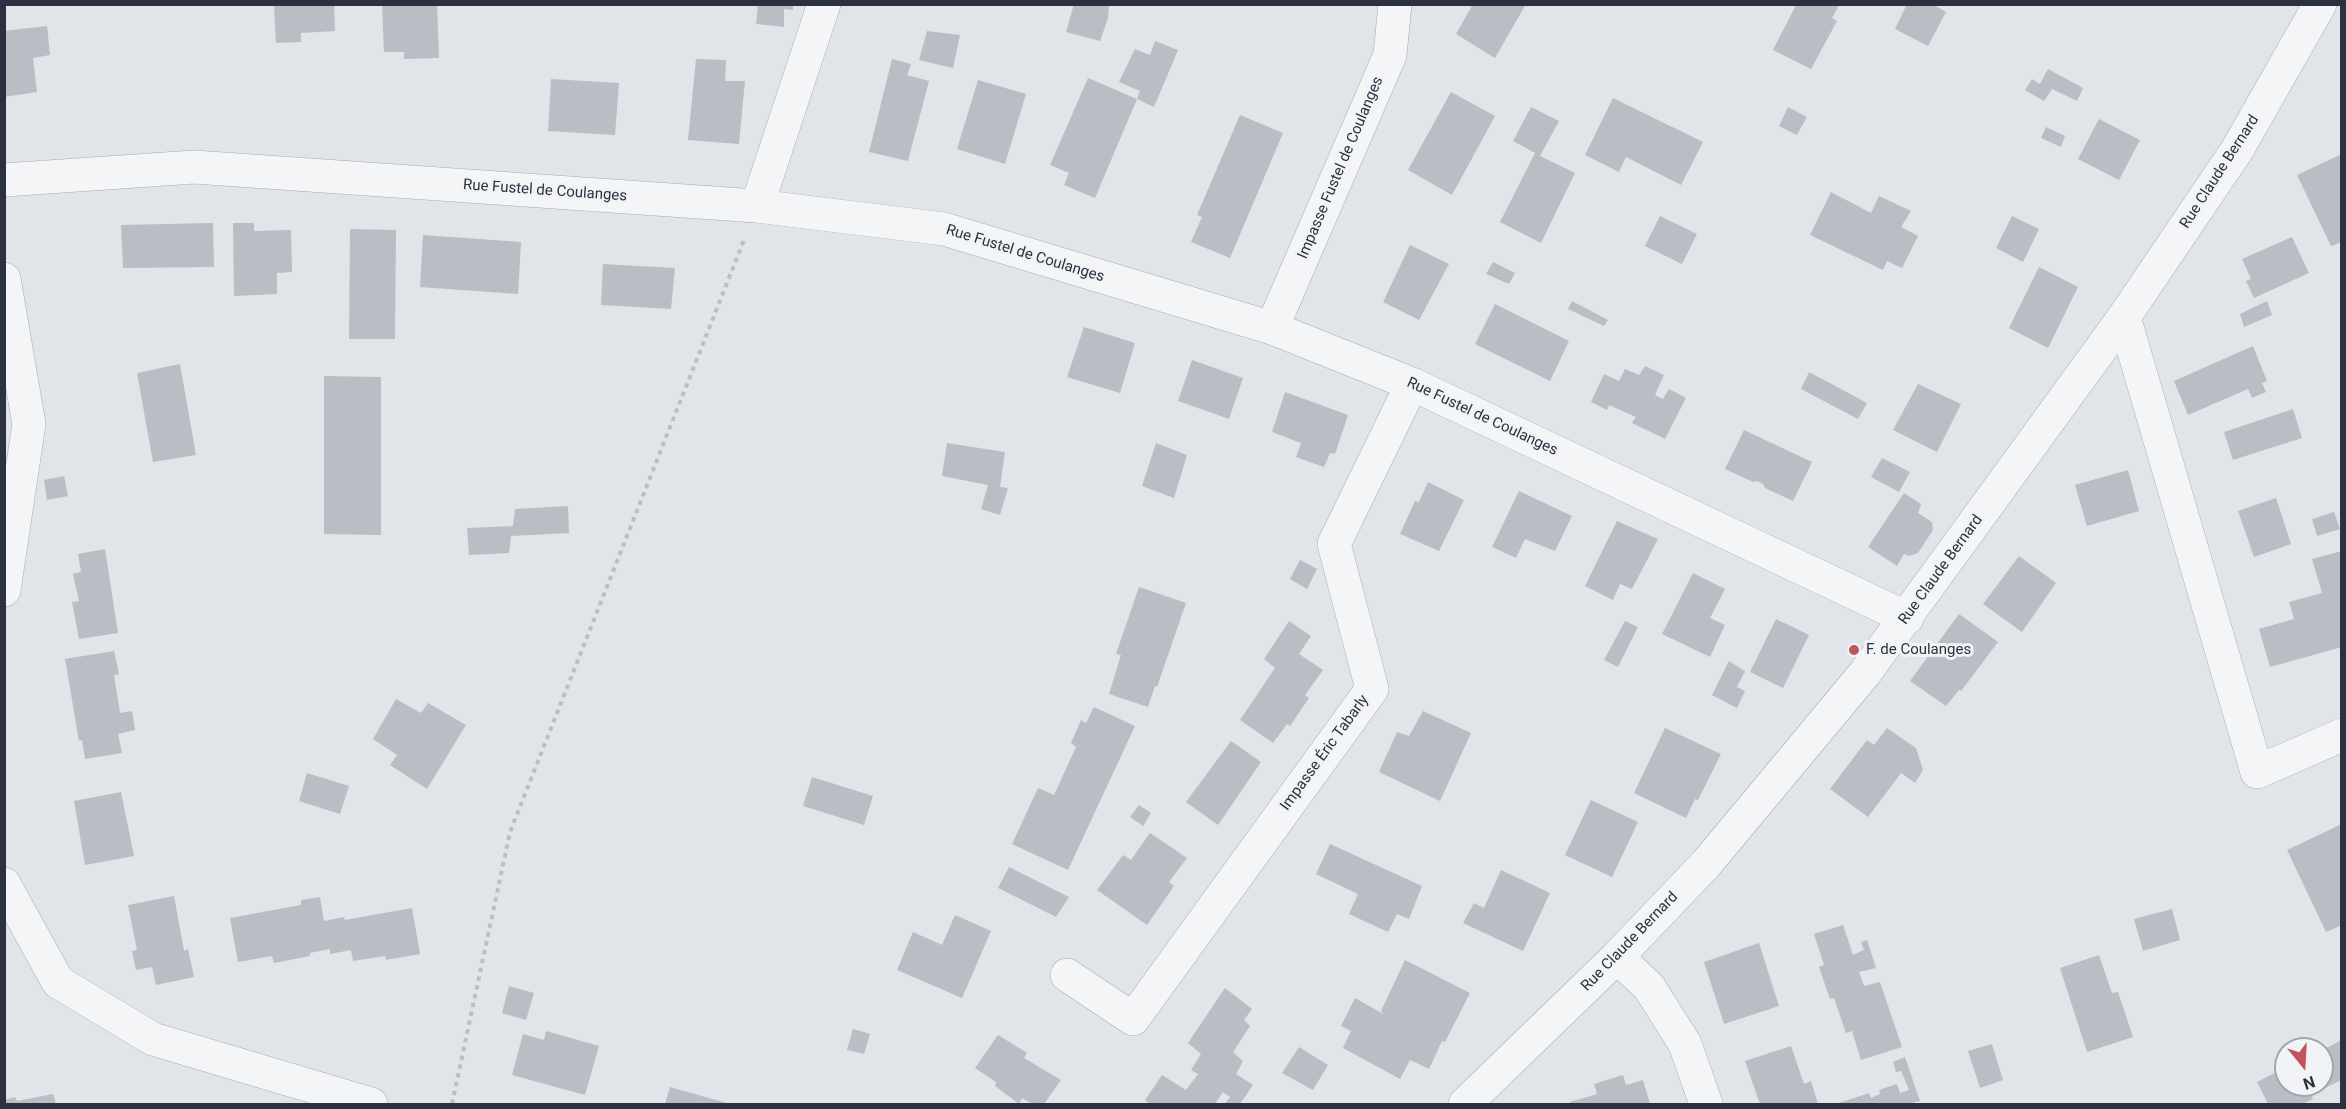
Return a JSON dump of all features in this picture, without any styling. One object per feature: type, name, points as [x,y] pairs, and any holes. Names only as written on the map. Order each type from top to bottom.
[{"type":"street","points":[[757,206],[824,4]]},
{"type":"street","name":"Impasse Fustel de Coulanges","points":[[1272,328],[1390,55],[1395,4]]},
{"type":"street","name":"Rue Claude Bernard","points":[[1465,1104],[1617,957],[1707,864],[1865,673],[2124,317],[2237,150],[2320,4]]},
{"type":"street","name":"Rue Fustel de Coulanges","points":[[4,180],[194,167],[757,206],[944,229],[1272,328],[1412,384],[1907,618]]},
{"type":"street","points":[[4,279],[29,424],[4,590]]},
{"type":"street","points":[[2124,317],[2257,772],[2342,735]]},
{"type":"street","name":"Impasse Éric Tabarly","points":[[1067,975],[1133,1019],[1372,688],[1334,544],[1412,384]]},
{"type":"street","points":[[4,884],[58,982],[153,1039],[371,1104]]},
{"type":"street","points":[[1617,957],[1649,987],[1685,1044],[1706,1104]]},
{"type":"path","points":[[452,1104],[510,832],[757,206]]},
{"type":"building","points":[[274,4],[334,4],[335,31],[301,33],[301,42],[276,43]]},
{"type":"building","points":[[382,4],[437,4],[439,58],[404,59],[404,52],[384,52]]},
{"type":"building","points":[[758,4],[793,4],[793,10],[784,9],[784,27],[756,24]]},
{"type":"building","points":[[1074,4],[1109,4],[1108,18],[1100,41],[1066,32]]},
{"type":"building","points":[[1473,4],[1526,4],[1495,58],[1456,34]]},
{"type":"building","points":[[1907,4],[1932,4],[1946,12],[1928,46],[1895,29]]},
{"type":"building","points":[[1796,5],[1839,5],[1832,18],[1837,21],[1811,69],[1773,50]]},
{"type":"building","points":[[47,26],[50,55],[33,58],[37,92],[4,97],[4,31]]},
{"type":"building","points":[[927,31],[960,35],[953,68],[919,60]]},
{"type":"building","points":[[1155,41],[1178,50],[1154,107],[1137,99],[1140,91],[1119,82],[1135,49],[1150,55]]},
{"type":"building","points":[[696,59],[726,60],[725,81],[745,81],[739,144],[688,140]]},
{"type":"building","points":[[892,59],[911,64],[907,75],[929,81],[908,161],[869,152]]},
{"type":"building","points":[[2048,69],[2083,88],[2077,101],[2052,89],[2044,101],[2025,90],[2032,79],[2040,84]]},
{"type":"building","points":[[1088,78],[1137,99],[1095,198],[1064,185],[1069,173],[1050,165]]},
{"type":"building","points":[[551,79],[619,83],[615,135],[548,131]]},
{"type":"building","points":[[978,80],[1026,94],[1005,164],[957,149]]},
{"type":"building","points":[[1451,92],[1495,116],[1452,195],[1408,170]]},
{"type":"building","points":[[1613,98],[1703,142],[1681,185],[1626,157],[1619,172],[1585,155]]},
{"type":"building","points":[[1531,107],[1559,121],[1540,156],[1575,173],[1541,243],[1500,222],[1535,153],[1513,141]]},
{"type":"building","points":[[1788,107],[1807,117],[1797,135],[1779,126]]},
{"type":"building","points":[[1240,115],[1283,133],[1230,258],[1191,242],[1202,217],[1197,215]]},
{"type":"building","points":[[2099,119],[2140,140],[2119,180],[2078,159]]},
{"type":"building","points":[[2046,127],[2065,136],[2061,147],[2041,138]]},
{"type":"building","points":[[2342,154],[2342,242],[2331,246],[2297,175]]},
{"type":"building","points":[[1831,192],[1871,213],[1879,196],[1911,211],[1901,227],[1918,236],[1902,268],[1887,261],[1883,270],[1810,235]]},
{"type":"building","points":[[1660,216],[1697,234],[1682,264],[1645,246]]},
{"type":"building","points":[[2012,216],[2039,229],[2023,262],[1996,248]]},
{"type":"building","points":[[213,223],[214,267],[123,268],[121,225]]},
{"type":"building","points":[[233,223],[254,223],[254,231],[291,230],[292,272],[277,273],[277,294],[234,296]]},
{"type":"building","points":[[350,229],[396,230],[395,339],[349,339]]},
{"type":"building","points":[[423,235],[521,242],[518,294],[420,287]]},
{"type":"building","points":[[2292,237],[2309,273],[2254,298],[2246,281],[2251,279],[2242,259]]},
{"type":"building","points":[[1410,245],[1449,264],[1419,320],[1383,302]]},
{"type":"building","points":[[1493,262],[1515,273],[1509,284],[1486,274]]},
{"type":"building","points":[[603,264],[675,268],[671,309],[601,305]]},
{"type":"building","points":[[2039,267],[2078,287],[2048,348],[2009,328]]},
{"type":"building","points":[[1572,301],[1608,320],[1604,326],[1568,309]]},
{"type":"building","points":[[2267,301],[2272,315],[2244,327],[2240,314]]},
{"type":"building","points":[[1495,304],[1569,341],[1550,381],[1475,344]]},
{"type":"building","points":[[1084,327],[1135,343],[1120,393],[1067,377]]},
{"type":"building","points":[[2253,346],[2267,381],[2262,383],[2266,392],[2252,398],[2248,389],[2188,415],[2174,381]]},
{"type":"building","points":[[1192,360],[1243,378],[1229,419],[1178,401]]},
{"type":"building","points":[[180,364],[196,455],[153,462],[137,373]]},
{"type":"building","points":[[1645,366],[1664,375],[1655,395],[1663,399],[1669,389],[1686,398],[1665,439],[1632,423],[1636,417],[1609,405],[1607,410],[1591,402],[1604,374],[1619,381],[1625,369],[1639,375]]},
{"type":"building","points":[[1809,372],[1867,403],[1858,419],[1801,389]]},
{"type":"building","points":[[324,376],[381,377],[381,535],[324,534]]},
{"type":"building","points":[[1918,384],[1961,404],[1937,452],[1893,430]]},
{"type":"building","points":[[1285,392],[1348,415],[1335,454],[1330,453],[1324,467],[1296,457],[1301,443],[1272,432]]},
{"type":"building","points":[[2293,409],[2302,438],[2233,460],[2224,432]]},
{"type":"building","points":[[1744,430],[1812,462],[1793,501],[1765,488],[1757,481],[1753,482],[1725,469]]},
{"type":"building","points":[[947,443],[1005,452],[1000,487],[1008,488],[1000,515],[981,509],[988,485],[942,476]]},
{"type":"building","points":[[1156,443],[1187,455],[1174,498],[1142,486]]},
{"type":"building","points":[[1882,458],[1910,472],[1899,492],[1871,477]]},
{"type":"building","points":[[2128,470],[2139,511],[2087,526],[2075,485]]},
{"type":"building","points":[[64,476],[68,496],[47,500],[44,480]]},
{"type":"building","points":[[1428,482],[1464,500],[1439,551],[1400,534],[1415,501],[1419,502]]},
{"type":"building","points":[[1519,491],[1572,516],[1555,551],[1525,539],[1516,558],[1492,547]]},
{"type":"building","points":[[1904,493],[1921,504],[1918,513],[1932,522],[1933,530],[1918,553],[1909,556],[1904,554],[1897,566],[1868,547]]},
{"type":"building","points":[[2276,498],[2291,544],[2254,557],[2238,511]]},
{"type":"building","points":[[568,506],[569,533],[511,536],[509,553],[469,555],[467,528],[513,526],[515,509]]},
{"type":"building","points":[[2334,512],[2340,529],[2317,536],[2312,519]]},
{"type":"building","points":[[1617,521],[1658,539],[1632,589],[1620,584],[1613,600],[1585,586]]},
{"type":"building","points":[[105,549],[118,633],[79,639],[72,602],[79,601],[73,574],[81,572],[78,554]]},
{"type":"building","points":[[2342,551],[2342,647],[2270,667],[2259,629],[2294,619],[2289,602],[2322,593],[2312,559]]},
{"type":"building","points":[[2019,556],[2056,583],[2022,632],[1983,604]]},
{"type":"building","points":[[1300,560],[1317,569],[1307,589],[1290,579]]},
{"type":"building","points":[[1693,573],[1725,589],[1710,618],[1725,625],[1710,657],[1662,634]]},
{"type":"building","points":[[1139,587],[1186,603],[1148,707],[1109,694],[1121,655],[1116,654]]},
{"type":"building","points":[[1959,614],[1998,642],[1961,691],[1959,690],[1946,706],[1910,681]]},
{"type":"building","points":[[1776,619],[1809,635],[1783,688],[1750,672]]},
{"type":"building","points":[[1289,621],[1311,636],[1299,654],[1323,670],[1305,695],[1309,698],[1290,726],[1287,724],[1273,743],[1240,720],[1275,668],[1264,659]]},
{"type":"building","points":[[1625,621],[1638,627],[1618,667],[1604,660]]},
{"type":"building","points":[[114,651],[119,674],[114,675],[120,713],[132,711],[135,730],[118,734],[122,753],[85,759],[82,740],[79,741],[65,659]]},
{"type":"building","points":[[1729,661],[1745,671],[1737,687],[1745,691],[1737,708],[1712,695]]},
{"type":"building","points":[[396,699],[421,713],[428,703],[466,725],[427,789],[390,765],[397,755],[373,739]]},
{"type":"building","points":[[1094,707],[1135,726],[1068,870],[1012,844],[1038,788],[1054,795],[1076,747],[1071,743],[1081,720],[1086,723]]},
{"type":"building","points":[[1423,711],[1471,733],[1440,801],[1379,772],[1397,732],[1409,736]]},
{"type":"building","points":[[1665,728],[1721,754],[1698,800],[1695,799],[1686,818],[1634,793]]},
{"type":"building","points":[[1887,728],[1916,748],[1923,770],[1915,783],[1901,773],[1868,817],[1830,789],[1867,740],[1874,745]]},
{"type":"building","points":[[1231,741],[1261,762],[1218,825],[1186,802]]},
{"type":"building","points":[[307,773],[349,786],[340,814],[299,801]]},
{"type":"building","points":[[812,777],[873,796],[864,825],[803,806]]},
{"type":"building","points":[[121,792],[134,856],[85,865],[74,801]]},
{"type":"building","points":[[1591,800],[1638,822],[1612,877],[1565,855]]},
{"type":"building","points":[[1139,805],[1151,813],[1143,826],[1130,817]]},
{"type":"building","points":[[2342,824],[2342,925],[2326,932],[2287,850]]},
{"type":"building","points":[[1150,833],[1187,858],[1169,882],[1174,886],[1147,925],[1097,890],[1123,855],[1131,860]]},
{"type":"building","points":[[1330,844],[1422,886],[1409,919],[1397,914],[1388,932],[1349,914],[1358,894],[1316,874]]},
{"type":"building","points":[[1009,867],[1069,897],[1056,917],[998,888]]},
{"type":"building","points":[[1501,870],[1550,893],[1523,951],[1463,923],[1474,903],[1484,908]]},
{"type":"building","points":[[174,896],[184,951],[188,949],[194,977],[156,985],[152,967],[136,970],[132,951],[137,950],[128,905]]},
{"type":"building","points":[[320,897],[324,921],[344,917],[345,920],[412,908],[420,954],[386,960],[385,956],[353,961],[351,950],[330,954],[330,949],[310,953],[310,956],[274,963],[272,956],[238,962],[230,918],[301,905],[301,900]]},
{"type":"building","points":[[2172,909],[2180,940],[2143,951],[2134,919]]},
{"type":"building","points":[[955,915],[991,931],[962,998],[897,970],[913,932],[942,945]]},
{"type":"building","points":[[1843,925],[1853,955],[1864,950],[1861,942],[1867,940],[1876,968],[1859,972],[1864,986],[1880,982],[1902,1047],[1861,1060],[1852,1031],[1846,1033],[1834,998],[1830,999],[1819,967],[1824,965],[1814,934]]},
{"type":"building","points":[[1759,943],[1779,1006],[1724,1024],[1704,962]]},
{"type":"building","points":[[2099,955],[2112,993],[2118,992],[2133,1037],[2087,1052],[2060,968]]},
{"type":"building","points":[[1405,960],[1470,993],[1445,1042],[1442,1041],[1429,1069],[1410,1060],[1400,1079],[1343,1048],[1351,1031],[1341,1026],[1355,998],[1385,1015],[1381,1011]]},
{"type":"building","points":[[509,986],[534,993],[526,1020],[502,1013]]},
{"type":"building","points":[[1225,988],[1252,1009],[1244,1020],[1250,1026],[1233,1052],[1243,1061],[1236,1074],[1253,1085],[1240,1104],[1225,1104],[1230,1097],[1223,1092],[1215,1104],[1150,1104],[1145,1100],[1162,1075],[1186,1090],[1198,1074],[1191,1070],[1201,1054],[1188,1043]]},
{"type":"building","points":[[853,1029],[870,1034],[864,1054],[847,1050]]},
{"type":"building","points":[[546,1031],[599,1046],[585,1095],[512,1075],[523,1034],[544,1040]]},
{"type":"building","points":[[998,1035],[1027,1053],[1024,1058],[1061,1080],[1044,1104],[1032,1104],[1022,1098],[1019,1104],[995,1086],[996,1082],[975,1068]]},
{"type":"building","points":[[2342,1040],[2342,1080],[2334,1084],[2334,1044]]},
{"type":"building","points":[[1992,1044],[2003,1080],[1980,1088],[1968,1051]]},
{"type":"building","points":[[1791,1046],[1804,1084],[1811,1081],[1818,1104],[1760,1104],[1745,1061]]},
{"type":"building","points":[[1299,1047],[1328,1065],[1313,1090],[1282,1073]]},
{"type":"building","points":[[1905,1057],[1920,1101],[1908,1104],[1836,1104],[1869,1093],[1871,1098],[1880,1094],[1879,1090],[1897,1084],[1900,1093],[1909,1090],[1901,1071],[1896,1072],[1893,1062]]},
{"type":"building","points":[[2274,1073],[2274,1097],[2312,1097],[2313,1099],[2303,1104],[2268,1104],[2257,1082]]},
{"type":"building","points":[[1623,1075],[1626,1085],[1643,1080],[1650,1104],[1570,1104],[1570,1102],[1597,1094],[1594,1084]]},
{"type":"building","points":[[670,1087],[730,1104],[665,1104]]},
{"type":"building","points":[[53,1094],[56,1104],[4,1104],[4,1100],[15,1097],[17,1101]]},
{"type":"place","name":"F. de Coulanges","points":[[1854,650]]}]
